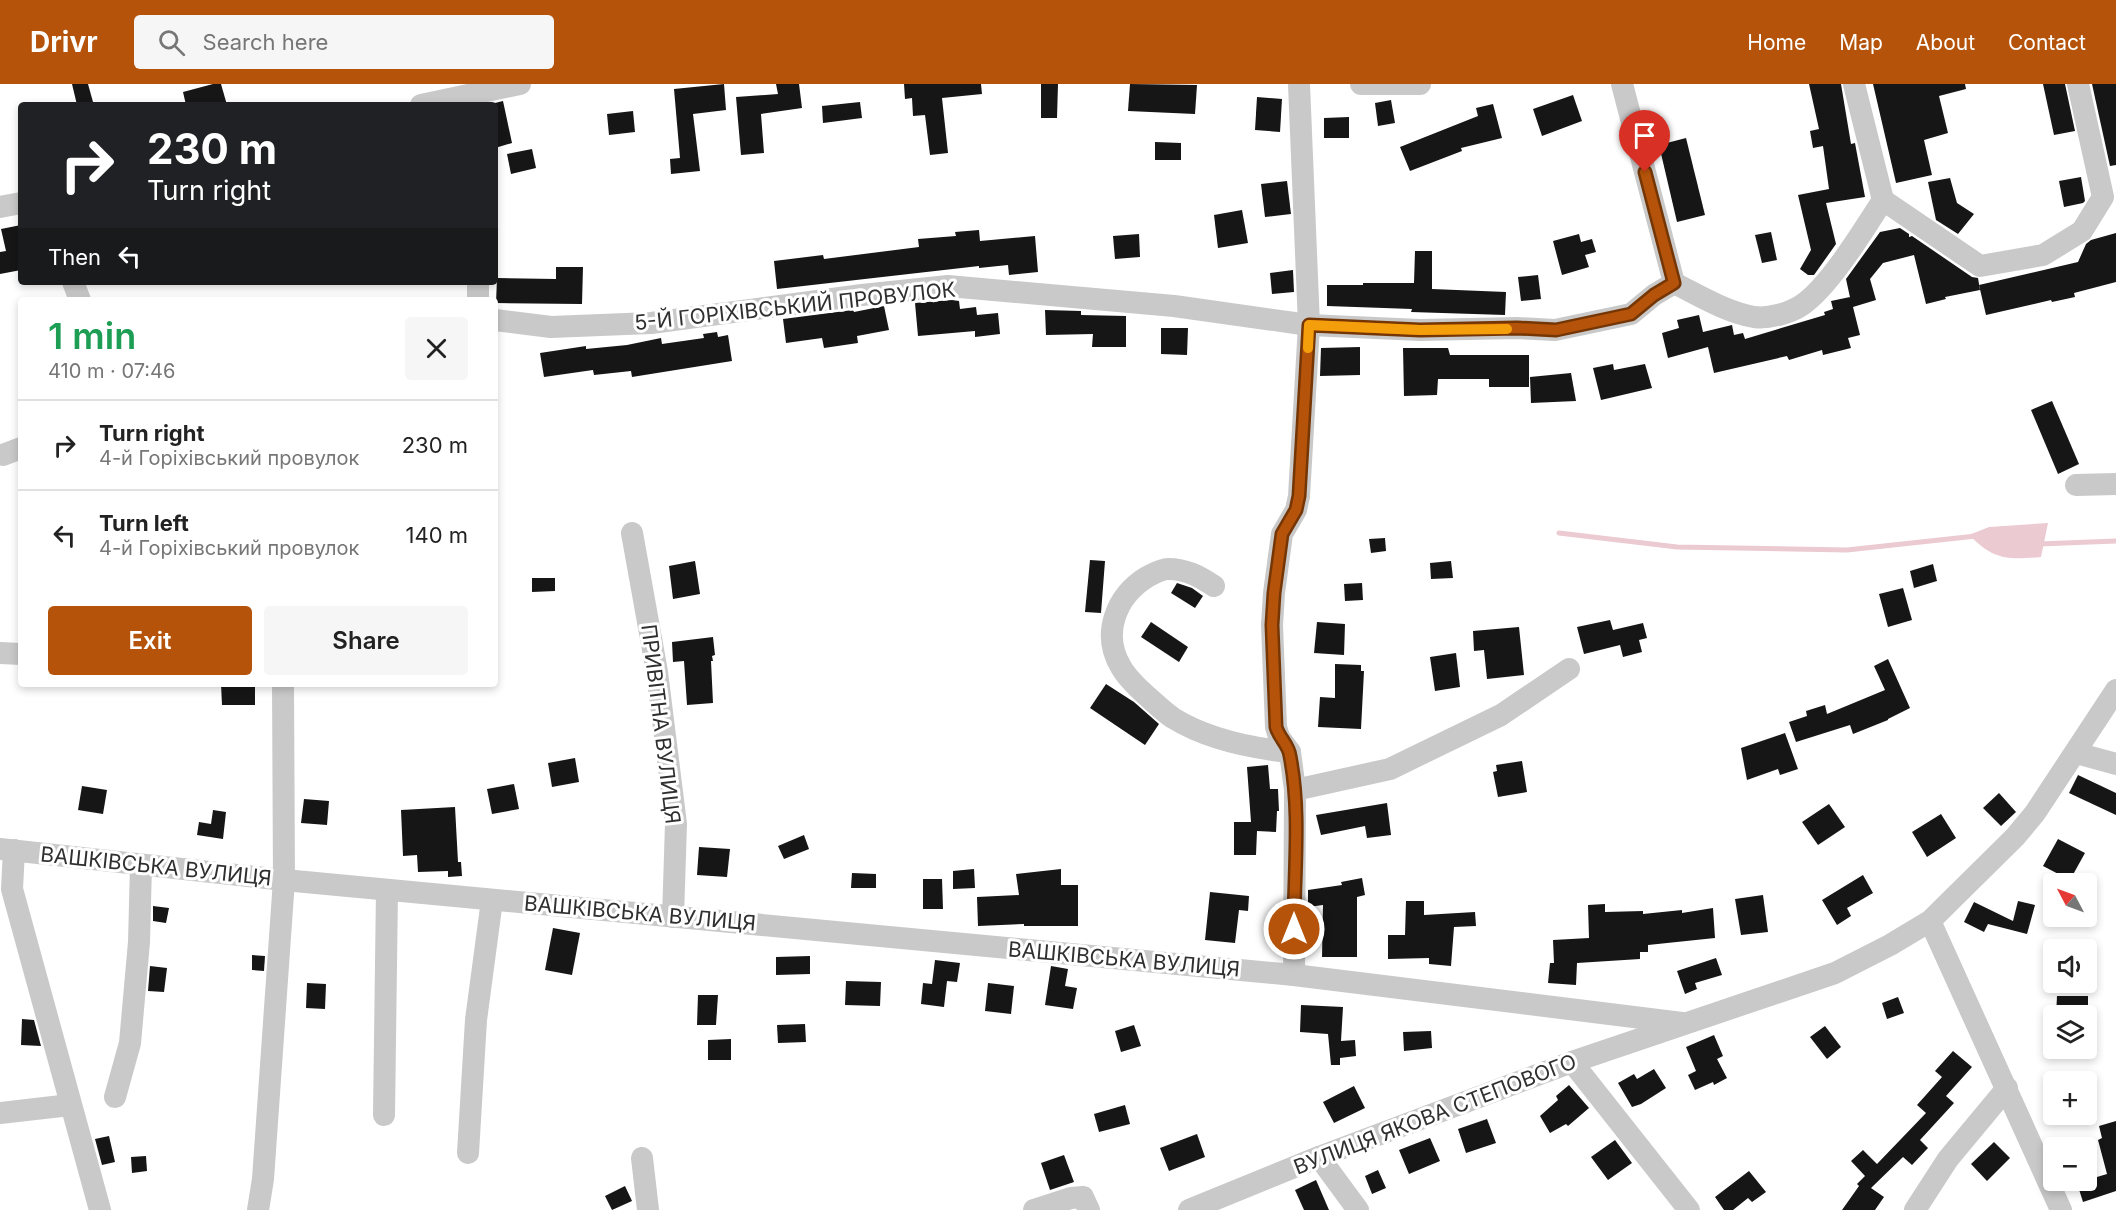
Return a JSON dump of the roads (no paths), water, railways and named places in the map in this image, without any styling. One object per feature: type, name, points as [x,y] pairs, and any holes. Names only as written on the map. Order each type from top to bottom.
[{"type":"street","points":[[441,102],[520,84]]},
{"type":"street","points":[[1294,975],[1295,790],[1290,752],[1279,737],[1276,727],[1272,625],[1282,534],[1296,510],[1299,496],[1309,325],[1299,84]]},
{"type":"street","points":[[1361,84],[1420,84]]},
{"type":"street","points":[[1622,84],[1674,283],[1722,307],[1756,317],[1771,316],[1801,306],[1820,290],[1883,200]]},
{"type":"street","points":[[1854,84],[1883,200],[1980,266],[2043,255],[2082,231],[2110,200],[2078,84]]},
{"type":"street","points":[[0,207],[18,204]]},
{"type":"street","name":"5-Й ГОРІХІВСЬКИЙ ПРОВУЛОК","points":[[498,320],[551,327],[651,323],[850,296],[948,286],[1174,306],[1309,325],[1420,330],[1517,328],[1556,330],[1631,314],[1654,295],[1674,283]]},
{"type":"street","points":[[2076,485],[2116,484]]},
{"type":"street","name":"ПРИВІТНА ВУЛИЦЯ","points":[[632,533],[657,672],[676,824],[673,917]]},
{"type":"street","points":[[1214,586],[1193,573],[1165,569],[1137,584],[1117,607],[1113,621],[1112,642],[1120,667],[1139,690],[1173,718],[1214,737],[1260,749],[1290,752]]},
{"type":"street","points":[[0,653],[18,654]]},
{"type":"street","points":[[1295,790],[1390,769],[1501,715],[1569,669]]},
{"type":"street","points":[[258,1210],[271,1072],[284,880],[283,687]]},
{"type":"street","name":"ВАШКІВСЬКА ВУЛИЦЯ","points":[[7,850],[284,880],[1294,975],[1682,1023],[1835,973],[1890,945],[1930,921],[2015,837],[2035,813],[2116,690]]},
{"type":"street","points":[[2076,753],[2116,764]]},
{"type":"street","points":[[7,850],[12,889],[100,1210]]},
{"type":"street","points":[[115,1097],[130,1043],[139,942],[141,866]]},
{"type":"street","points":[[384,1115],[387,890]]},
{"type":"street","points":[[468,1153],[476,1020],[492,900]]},
{"type":"street","points":[[1930,921],[2061,1210]]},
{"type":"street","name":"ВУЛИЦЯ ЯКОВА СТЕПОВОГО","points":[[1190,1210],[1319,1157],[1682,1023]]},
{"type":"street","points":[[1572,1062],[1689,1210]]},
{"type":"street","points":[[1915,1210],[1948,1159],[2007,1088]]},
{"type":"street","points":[[0,1113],[70,1105]]},
{"type":"street","points":[[1319,1157],[1358,1210]]},
{"type":"street","points":[[642,1158],[648,1210]]},
{"type":"street","points":[[1034,1210],[1071,1198],[1083,1197],[1089,1210]]},
{"type":"waterway","points":[[1559,533],[1677,547],[1847,550],[1976,536]]},
{"type":"waterway","points":[[2039,544],[2116,541]]}]
